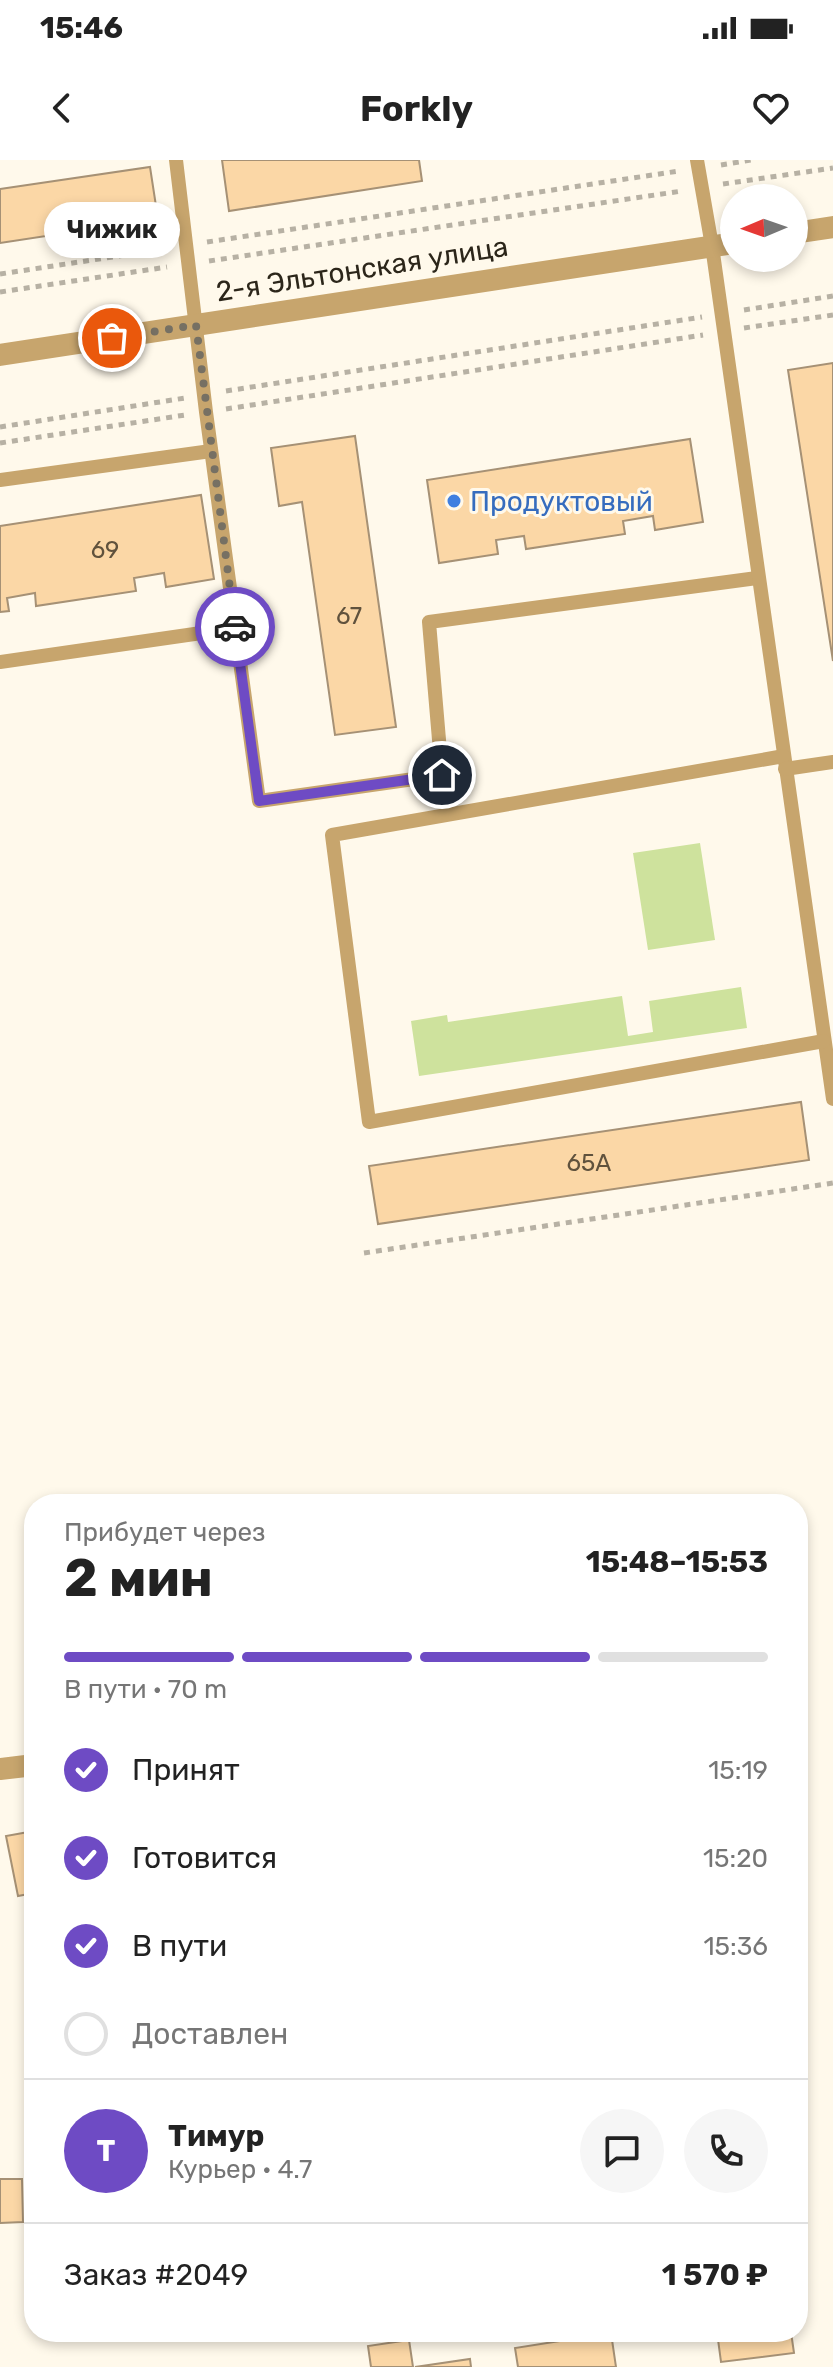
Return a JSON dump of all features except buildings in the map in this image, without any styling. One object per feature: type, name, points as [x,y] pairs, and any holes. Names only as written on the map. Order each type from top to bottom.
[{"type":"street","points":[[808,231],[833,227]]},
{"type":"street","name":"2-я Эльтонская улица","points":[[0,355],[720,244]]},
{"type":"street","points":[[0,1769],[24,1766]]},
{"type":"lane","points":[[176,160],[211,451],[259,801],[442,775],[429,622],[757,578]]},
{"type":"lane","points":[[697,164],[702,188],[720,236]]},
{"type":"lane","points":[[722,272],[721,314],[833,1099]]},
{"type":"lane","points":[[0,480],[211,451]]},
{"type":"lane","points":[[0,662],[236,628]]},
{"type":"lane","points":[[824,1041],[369,1122],[332,835],[785,763],[833,762]]},
{"type":"path","points":[[0,274],[697,164],[751,160]]},
{"type":"path","points":[[0,292],[833,168]]},
{"type":"path","points":[[0,427],[833,296]]},
{"type":"path","points":[[0,443],[833,315]]},
{"type":"path","points":[[364,1253],[833,1183]]},
{"type":"green space","points":[[700,843],[715,940],[648,950],[633,853]]},
{"type":"green space","points":[[741,987],[747,1028],[419,1076],[411,1021],[447,1015],[448,1022],[622,996],[628,1036],[653,1032],[649,1001]]},
{"type":"way so far","points":[[112,338],[196,325],[235,627]]},
{"type":"place","name":"Чижик","points":[[112,338]]},
{"type":"place","name":"Продуктовый","points":[[454,501]]},
{"type":"route","points":[[235,627],[259,801],[442,775]]}]
